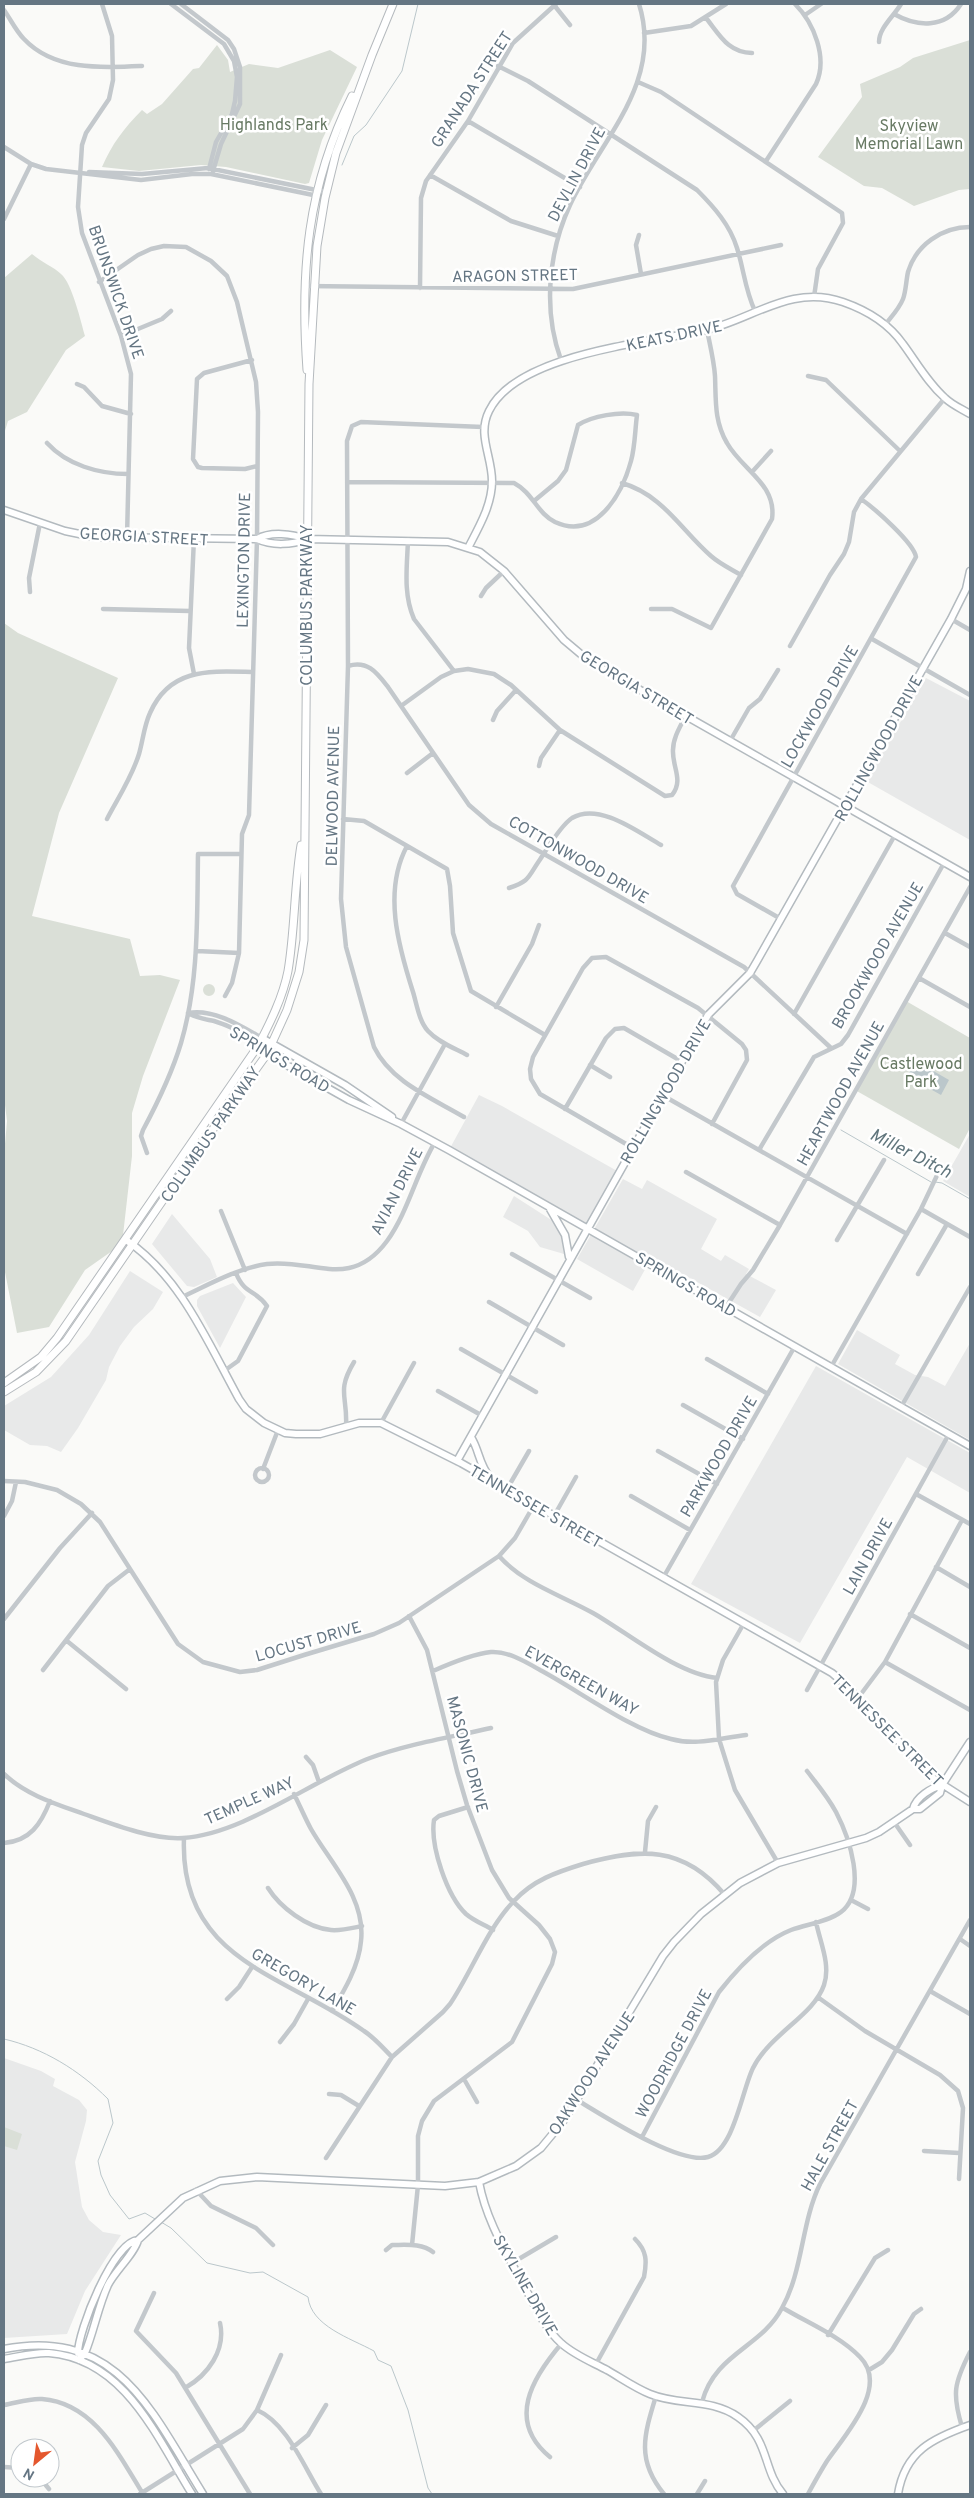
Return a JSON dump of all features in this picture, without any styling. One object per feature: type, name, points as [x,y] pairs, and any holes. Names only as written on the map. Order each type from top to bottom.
[{"type":"main road","name":"COLUMBUS PARKWAY","points":[[4,1392],[36,1372],[66,1341],[183,1171],[267,1054],[273,1044],[290,1001],[299,972],[302,948],[305,825],[309,384],[317,246],[326,195],[344,128],[393,4]]},
{"type":"main road","name":"COLUMBUS PARKWAY","points":[[309,384],[306,361],[305,286],[307,253],[316,193],[332,138],[372,55]]},
{"type":"main road","name":"KEATS DRIVE","points":[[483,428],[489,411],[503,394],[528,376],[562,360],[707,330],[739,320],[755,311],[787,299],[814,296],[856,307],[885,325],[903,344],[920,371],[944,398],[970,414]]},
{"type":"main road","points":[[468,548],[485,515],[492,483],[492,471],[483,428]]},
{"type":"main road","name":"GEORGIA STREET","points":[[4,510],[80,535],[127,538],[257,539],[265,543],[296,543],[307,539],[408,540],[448,542],[468,548],[487,557],[504,571],[564,640],[576,651],[604,670],[970,877]]},
{"type":"main road","name":"ROLLINGWOOD DRIVE","points":[[456,1461],[708,1015],[750,973],[782,919],[951,619],[964,594],[970,571]]},
{"type":"main road","name":"COLUMBUS PARKWAY","points":[[4,1383],[41,1357],[57,1338],[258,1046],[278,1003],[288,974],[296,874],[305,825]]},
{"type":"main road","name":"SPRINGS ROAD","points":[[262,1038],[358,1094],[401,1124]]},
{"type":"main road","name":"SPRINGS ROAD","points":[[258,1046],[267,1054],[349,1100],[435,1142],[970,1446]]},
{"type":"main road","points":[[548,1206],[565,1235],[569,1259]]},
{"type":"main road","points":[[126,1240],[162,1270],[182,1297],[227,1369],[246,1409],[264,1423],[278,1430],[306,1435],[320,1434],[359,1423],[381,1422]]},
{"type":"main road","name":"TENNESSEE STREET","points":[[381,1422],[491,1480],[820,1666],[846,1685],[934,1779],[970,1802]]},
{"type":"main road","points":[[471,1437],[476,1444],[480,1466],[491,1480]]},
{"type":"main road","name":"OAKWOOD AVENUE","points":[[78,2360],[85,2353],[108,2286],[120,2265],[137,2246],[138,2240],[147,2230],[170,2208],[196,2190],[220,2181],[257,2177],[445,2186],[479,2182],[498,2176],[529,2158],[555,2132],[577,2100],[663,1956],[701,1914],[740,1883],[778,1863],[848,1844],[879,1832],[913,1809],[920,1809],[940,1793],[942,1784],[970,1742]]},
{"type":"main road","name":"SKYLINE DRIVE","points":[[479,2182],[488,2218],[544,2322],[562,2343],[596,2364],[656,2396],[702,2402],[730,2412],[753,2431],[764,2449],[774,2481],[783,2494]]},
{"type":"main road","name":"OAKWOOD AVENUE","points":[[78,2360],[78,2351],[106,2273],[123,2248],[132,2240],[138,2240]]},
{"type":"main road","points":[[4,2349],[46,2346],[78,2351],[102,2361],[134,2388],[203,2494]]},
{"type":"main road","points":[[4,2359],[44,2353],[78,2360],[105,2374],[130,2396],[192,2494]]},
{"type":"main road","points":[[898,2494],[906,2468],[920,2450],[941,2435],[970,2424]]},
{"type":"street","name":"BRUNSWICK DRIVE","points":[[102,4],[112,36],[114,67],[108,99],[86,133],[82,145],[79,221],[86,248],[121,336],[131,374],[127,538]]},
{"type":"street","points":[[171,4],[224,44],[234,61],[237,77],[236,101],[232,114],[216,142],[208,168],[211,174]]},
{"type":"street","points":[[181,4],[228,40],[234,49],[240,67],[240,104],[234,121],[220,144],[215,169],[211,174]]},
{"type":"street","points":[[555,4],[570,25]]},
{"type":"street","name":"GRANADA STREET","points":[[420,288],[421,198],[430,175],[468,121],[512,43],[555,4]]},
{"type":"street","name":"DEVLIN DRIVE","points":[[562,360],[552,328],[552,265],[558,236],[580,187],[630,104],[638,82],[644,33],[639,4]]},
{"type":"street","points":[[644,33],[691,26],[726,4]]},
{"type":"street","points":[[766,161],[819,78],[820,53],[805,15],[795,4]]},
{"type":"street","points":[[805,15],[821,4]]},
{"type":"street","points":[[879,42],[879,36],[883,29],[901,4]]},
{"type":"street","points":[[894,14],[915,23],[930,24],[950,16],[961,4]]},
{"type":"street","points":[[4,10],[24,39],[44,55],[65,63],[114,67],[142,66]]},
{"type":"street","points":[[706,18],[718,34],[735,50],[752,53]]},
{"type":"street","points":[[498,66],[528,80],[697,190],[727,226],[739,255],[747,294],[755,311]]},
{"type":"street","points":[[638,82],[661,92],[844,215],[842,226],[818,269],[814,296]]},
{"type":"street","points":[[468,121],[580,187]]},
{"type":"street","points":[[4,147],[31,164],[46,169],[141,180],[192,174],[211,174],[326,195]]},
{"type":"street","points":[[4,219],[31,164]]},
{"type":"street","points":[[80,172],[101,171],[142,174],[208,168],[316,193]]},
{"type":"street","points":[[430,175],[511,221],[558,236]]},
{"type":"street","points":[[885,325],[902,301],[911,266],[924,245],[930,239],[954,229],[970,228]]},
{"type":"street","points":[[639,235],[636,245],[641,274]]},
{"type":"street","name":"ARAGON STREET","points":[[305,286],[572,289],[781,245]]},
{"type":"street","name":"LEXINGTON DRIVE","points":[[99,282],[138,255],[152,249],[176,246],[196,251],[220,269],[232,285],[256,382],[257,539],[249,816],[242,834],[239,953],[232,983],[225,996]]},
{"type":"street","points":[[121,336],[157,322],[171,311]]},
{"type":"street","points":[[651,609],[664,607],[679,612],[711,628],[768,530],[773,512],[767,490],[731,450],[719,426],[715,408],[715,374],[707,330]]},
{"type":"street","points":[[252,360],[204,372],[197,379],[193,460],[198,467],[202,468],[245,469],[257,466]]},
{"type":"street","points":[[808,376],[826,380],[900,451]]},
{"type":"street","points":[[77,384],[84,387],[102,406],[130,414]]},
{"type":"street","points":[[790,646],[830,574],[844,554],[849,542],[854,512],[861,499],[944,398]]},
{"type":"street","points":[[347,482],[514,483],[526,489],[534,501],[546,516],[554,522],[580,527],[602,516],[622,483],[631,460],[637,415],[629,413],[583,422],[578,425],[566,470],[558,482],[534,501]]},
{"type":"street","name":"DELWOOD AVENUE","points":[[464,1117],[397,1077],[378,1054],[353,979],[342,918],[348,666],[347,441],[352,426],[361,422],[483,428]]},
{"type":"street","points":[[47,444],[55,452],[90,468],[102,472],[128,474]]},
{"type":"street","points":[[752,472],[771,451]]},
{"type":"street","points":[[622,483],[644,491],[659,503],[711,556],[741,575]]},
{"type":"street","name":"LOCKWOOD DRIVE","points":[[782,919],[737,894],[733,886],[916,557],[914,549],[888,522],[861,499]]},
{"type":"street","points":[[30,592],[29,578],[40,523]]},
{"type":"street","points":[[194,538],[189,648],[194,674]]},
{"type":"street","points":[[408,540],[406,592],[410,610],[414,619],[454,671]]},
{"type":"street","points":[[481,596],[486,588],[504,571]]},
{"type":"street","points":[[103,609],[190,611]]},
{"type":"street","points":[[951,619],[970,630]]},
{"type":"street","points":[[872,639],[970,695]]},
{"type":"street","name":"COTTONWOOD DRIVE","points":[[348,666],[363,664],[373,669],[401,706],[469,805],[491,824],[744,968],[831,1048]]},
{"type":"street","points":[[401,706],[441,676],[454,671],[482,670],[500,677],[560,730],[665,796],[672,795],[677,789],[679,778],[674,759],[673,744],[685,716]]},
{"type":"street","points":[[730,741],[749,708],[760,699],[778,670]]},
{"type":"street","points":[[107,819],[132,771],[150,711],[171,685],[194,674],[206,671],[252,672]]},
{"type":"street","points":[[493,720],[497,711],[516,690]]},
{"type":"street","points":[[540,766],[541,758],[560,730]]},
{"type":"street","points":[[407,773],[433,753]]},
{"type":"street","points":[[510,888],[528,880],[558,832],[571,819],[587,814],[604,815],[661,845]]},
{"type":"street","points":[[344,819],[364,821],[441,865],[449,874],[452,933],[467,983],[475,994],[546,1035]]},
{"type":"street","points":[[794,1014],[895,835]]},
{"type":"street","points":[[407,846],[396,872],[395,892],[400,947],[423,1025],[434,1037],[467,1055]]},
{"type":"street","points":[[147,1153],[141,1136],[173,1065],[188,1013],[197,951],[198,854],[241,854]]},
{"type":"street","name":"BROOKWOOD AVENUE","points":[[759,1150],[809,1063],[821,1052],[841,1044],[848,1035],[944,862]]},
{"type":"street","name":"HEARTWOOD AVENUE","points":[[726,1307],[753,1270],[780,1225],[970,887]]},
{"type":"street","points":[[496,1007],[532,944],[539,925]]},
{"type":"street","points":[[945,933],[970,947]]},
{"type":"street","points":[[197,951],[239,953]]},
{"type":"street","points":[[632,1148],[540,1094],[530,1079],[533,1056],[583,968],[592,958],[606,956],[708,1015],[742,1044],[747,1056],[712,1124]]},
{"type":"street","points":[[919,978],[970,1007]]},
{"type":"street","name":"SPRINGS ROAD","points":[[188,1013],[196,1011],[226,1019],[262,1038]]},
{"type":"street","name":"SPRINGS ROAD","points":[[188,1013],[194,1017],[228,1027],[251,1038],[258,1046]]},
{"type":"street","points":[[565,1109],[610,1032],[624,1028],[681,1061]]},
{"type":"street","points":[[401,1124],[445,1044]]},
{"type":"street","points":[[590,1065],[610,1077]]},
{"type":"street","points":[[662,1095],[907,1234]]},
{"type":"street","name":"AVIAN DRIVE","points":[[182,1297],[236,1273],[265,1264],[277,1263],[338,1270],[372,1257],[394,1231],[435,1142]]},
{"type":"street","points":[[837,1240],[884,1160]]},
{"type":"street","points":[[831,1367],[934,1186],[942,1167]]},
{"type":"street","points":[[686,1172],[780,1225]]},
{"type":"street","points":[[921,1209],[970,1238]]},
{"type":"street","points":[[222,1211],[244,1270]]},
{"type":"street","points":[[918,1274],[947,1224]]},
{"type":"street","points":[[512,1254],[590,1298]]},
{"type":"street","points":[[227,1369],[238,1361],[266,1306],[262,1299],[240,1284],[236,1273]]},
{"type":"street","points":[[901,1407],[970,1287]]},
{"type":"street","points":[[489,1302],[563,1345]]},
{"type":"street","name":"PARKWOOD DRIVE","points":[[663,1578],[795,1346]]},
{"type":"street","points":[[461,1349],[536,1392]]},
{"type":"street","points":[[707,1359],[768,1394]]},
{"type":"street","points":[[346,1426],[347,1412],[342,1394],[343,1384],[354,1362]]},
{"type":"street","points":[[381,1422],[414,1363]]},
{"type":"street","points":[[438,1391],[481,1415]]},
{"type":"street","points":[[683,1405],[742,1439]]},
{"type":"street","points":[[264,1469],[278,1430]]},
{"type":"street","name":"LAIN DRIVE","points":[[807,1690],[949,1434]]},
{"type":"street","points":[[507,1489],[529,1451]]},
{"type":"street","points":[[658,1451],[716,1484]]},
{"type":"street","points":[[554,1516],[576,1477]]},
{"type":"street","name":"LOCUST DRIVE","points":[[4,1481],[57,1490],[74,1499],[92,1513],[100,1522],[178,1644],[202,1662],[240,1672],[257,1670],[374,1634],[397,1624],[499,1556],[515,1538],[534,1505]]},
{"type":"street","points":[[4,1516],[12,1501],[16,1482]]},
{"type":"street","points":[[916,1494],[970,1524]]},
{"type":"street","points":[[631,1496],[690,1530]]},
{"type":"street","points":[[4,1619],[60,1548],[92,1513]]},
{"type":"street","points":[[858,1698],[885,1662],[962,1520]]},
{"type":"street","points":[[499,1556],[519,1574],[592,1612],[682,1666],[704,1676],[717,1678]]},
{"type":"street","points":[[936,1567],[970,1587]]},
{"type":"street","points":[[43,1670],[108,1586],[130,1569]]},
{"type":"street","points":[[910,1614],[970,1648]]},
{"type":"street","name":"MASONIC DRIVE","points":[[409,1616],[427,1650],[468,1807],[492,1870],[513,1902],[539,1924],[550,1939],[555,1952],[552,1964],[512,2042],[434,2101],[422,2121],[418,2136],[418,2185],[412,2245]]},
{"type":"street","points":[[744,1623],[723,1660],[717,1678],[715,1696],[719,1739],[735,1790],[778,1863]]},
{"type":"street","points":[[67,1641],[126,1689]]},
{"type":"street","name":"EVERGREEN WAY","points":[[433,1671],[455,1662],[490,1652],[499,1652],[524,1661],[665,1738],[690,1742],[746,1735]]},
{"type":"street","points":[[885,1662],[970,1710]]},
{"type":"street","name":"TEMPLE WAY","points":[[4,1774],[20,1788],[50,1802],[123,1827],[184,1838],[225,1828],[371,1758],[491,1728]]},
{"type":"street","points":[[306,1757],[313,1765],[319,1782]]},
{"type":"street","points":[[807,1771],[836,1813],[848,1844],[856,1882],[851,1900],[868,1909]]},
{"type":"street","points":[[294,1794],[311,1829],[348,1887],[362,1926],[359,1954],[348,1983],[332,2012]]},
{"type":"street","points":[[4,1843],[21,1840],[29,1836],[38,1826],[50,1802]]},
{"type":"street","points":[[645,1852],[648,1821],[656,1806]]},
{"type":"street","points":[[468,1807],[438,1816],[434,1820],[435,1853],[439,1867],[465,1913],[494,1930]]},
{"type":"street","points":[[894,1822],[910,1845]]},
{"type":"street","name":"GREGORY LANE","points":[[184,1838],[185,1872],[198,1909],[207,1924],[228,1949],[252,1967],[367,2032],[392,2057]]},
{"type":"street","points":[[326,2158],[392,2057],[444,2012],[461,1988],[494,1930],[513,1902],[526,1888],[557,1873],[623,1854],[645,1852],[662,1854],[691,1866],[716,1884],[725,1894]]},
{"type":"street","points":[[268,1888],[285,1907],[314,1926],[331,1930],[362,1926]]},
{"type":"street","name":"WOODRIDGE DRIVE","points":[[642,2137],[719,1992],[735,1973],[772,1941],[790,1930],[839,1913],[851,1900]]},
{"type":"street","name":"HALE STREET","points":[[702,2402],[706,2388],[714,2374],[760,2334],[783,2308],[791,2288],[812,2200],[970,1920]]},
{"type":"street","points":[[577,2100],[642,2137],[686,2157],[697,2159],[716,2153],[728,2138],[752,2071],[762,2052],[819,1998],[827,1976],[816,1922]]},
{"type":"street","points":[[960,1940],[970,1946]]},
{"type":"street","points":[[227,1999],[239,1987],[252,1967]]},
{"type":"street","points":[[930,1991],[970,2014]]},
{"type":"street","points":[[819,1998],[865,2031],[940,2075],[958,2090],[964,2108],[959,2153],[959,2179]]},
{"type":"street","points":[[280,2042],[294,2024],[308,1999]]},
{"type":"street","points":[[464,2079],[477,2102]]},
{"type":"street","points":[[329,2094],[341,2095],[359,2106]]},
{"type":"street","points":[[924,2151],[959,2153]]},
{"type":"street","points":[[196,2190],[211,2206],[256,2228],[273,2245]]},
{"type":"street","points":[[512,2264],[556,2237]]},
{"type":"street","points":[[596,2364],[644,2277],[647,2262],[646,2254],[635,2239]]},
{"type":"street","points":[[386,2250],[392,2245],[412,2245],[428,2248],[433,2252]]},
{"type":"street","points":[[828,2335],[875,2258],[888,2250]]},
{"type":"street","points":[[154,2292],[136,2332],[176,2373],[250,2494]]},
{"type":"street","points":[[783,2308],[850,2348],[862,2358],[869,2370],[869,2390],[865,2401],[847,2435],[827,2461],[808,2494]]},
{"type":"street","points":[[869,2370],[882,2362],[914,2314],[921,2309]]},
{"type":"street","points":[[185,2388],[205,2375],[212,2364],[222,2333],[220,2323]]},
{"type":"street","points":[[550,2457],[542,2450],[532,2434],[526,2408],[538,2375],[547,2360],[562,2343]]},
{"type":"street","points":[[962,2427],[956,2406],[955,2386],[970,2352]]},
{"type":"street","points":[[4,2405],[46,2400],[71,2406],[86,2416],[101,2431],[142,2494],[243,2429],[257,2410],[281,2355]]},
{"type":"street","points":[[656,2396],[645,2430],[644,2452],[651,2475],[664,2494]]},
{"type":"street","points":[[753,2431],[790,2401]]},
{"type":"street","points":[[292,2448],[308,2435],[326,2406]]},
{"type":"street","points":[[257,2410],[276,2421],[320,2494]]},
{"type":"street","points":[[697,2494],[705,2481]]},
{"type":"shaded area","points":[[926,678],[970,701],[970,840],[866,781]]},
{"type":"shaded area","points":[[916,1061],[949,1080],[941,1095],[907,1076]]},
{"type":"shaded area","points":[[479,1095],[619,1172],[586,1228],[449,1150]]},
{"type":"shaded area","points":[[970,1134],[970,1197],[943,1181]]},
{"type":"shaded area","points":[[623,1179],[642,1189],[647,1180],[717,1219],[701,1249],[721,1261],[725,1255],[749,1269],[746,1274],[776,1290],[760,1317],[652,1257],[633,1291],[577,1259]]},
{"type":"shaded area","points":[[514,1196],[553,1221],[561,1235],[564,1254],[540,1247],[528,1231],[503,1217]]},
{"type":"shaded area","points":[[172,1214],[210,1259],[217,1277],[194,1287],[187,1286],[152,1244]]},
{"type":"shaded area","points":[[130,1271],[163,1292],[153,1309],[134,1327],[120,1346],[109,1367],[106,1380],[78,1428],[61,1452],[47,1446],[30,1445],[4,1430],[4,1406],[51,1377],[89,1335]]},
{"type":"shaded area","points":[[233,1283],[246,1297],[220,1348],[197,1306],[197,1300],[200,1296]]},
{"type":"shaded area","points":[[857,1330],[900,1355],[895,1364],[915,1375],[928,1377],[945,1386],[970,1343],[970,1440],[838,1364]]},
{"type":"shaded area","points":[[816,1366],[970,1453],[970,1493],[907,1457],[800,1643],[691,1584]]},
{"type":"shaded area","points":[[4,2058],[41,2071],[55,2079],[53,2086],[79,2100],[87,2110],[75,2162],[82,2207],[89,2220],[103,2232],[121,2235],[85,2291],[67,2334],[4,2338]]},
{"type":"green space","name":"Skyview Memorial Lawn","points":[[970,40],[970,189],[959,190],[914,206],[882,188],[864,186],[818,157],[862,97],[860,84],[900,67],[913,58]]},
{"type":"green space","name":"Highlands Park","points":[[217,45],[228,60],[230,72],[249,64],[278,68],[330,50],[357,67],[322,140],[309,183],[305,184],[226,167],[201,165],[139,171],[102,167],[114,144],[142,110],[147,114],[162,104],[193,69],[199,68]]},
{"type":"green space","points":[[32,254],[58,271],[65,279],[76,303],[85,336],[66,350],[27,412],[8,421],[4,434],[4,278]]},
{"type":"green space","points":[[4,623],[18,633],[118,678],[59,813],[32,916],[130,939],[140,976],[160,975],[180,980],[143,1076],[132,1113],[132,1156],[122,1244],[85,1270],[49,1327],[17,1333],[4,1267],[4,1155],[7,1121],[4,1097]]},
{"type":"green space","points":[[209,984],[215,990],[209,996],[203,990]]},
{"type":"green space","name":"Castlewood Park","points":[[906,1001],[970,1038],[970,1128],[959,1149],[855,1090]]},
{"type":"green space","points":[[4,2127],[22,2134],[17,2150],[4,2146]]},
{"type":"waterway","points":[[342,165],[354,136],[366,125],[402,71],[418,4]]},
{"type":"waterway","name":"Miller Ditch","points":[[841,1130],[931,1182]]},
{"type":"waterway","name":"Miller Ditch","points":[[935,1182],[942,1183],[970,1199]]},
{"type":"waterway","points":[[4,2039],[33,2048],[60,2062],[97,2088],[108,2099],[113,2123],[98,2161],[101,2175],[110,2195],[129,2219],[145,2213],[155,2219]]},
{"type":"waterway","points":[[161,2222],[171,2228],[207,2263],[250,2273],[263,2272],[308,2297],[316,2316],[324,2323],[343,2336],[374,2351],[378,2360],[391,2366],[408,2410],[428,2488],[432,2494]]}]
